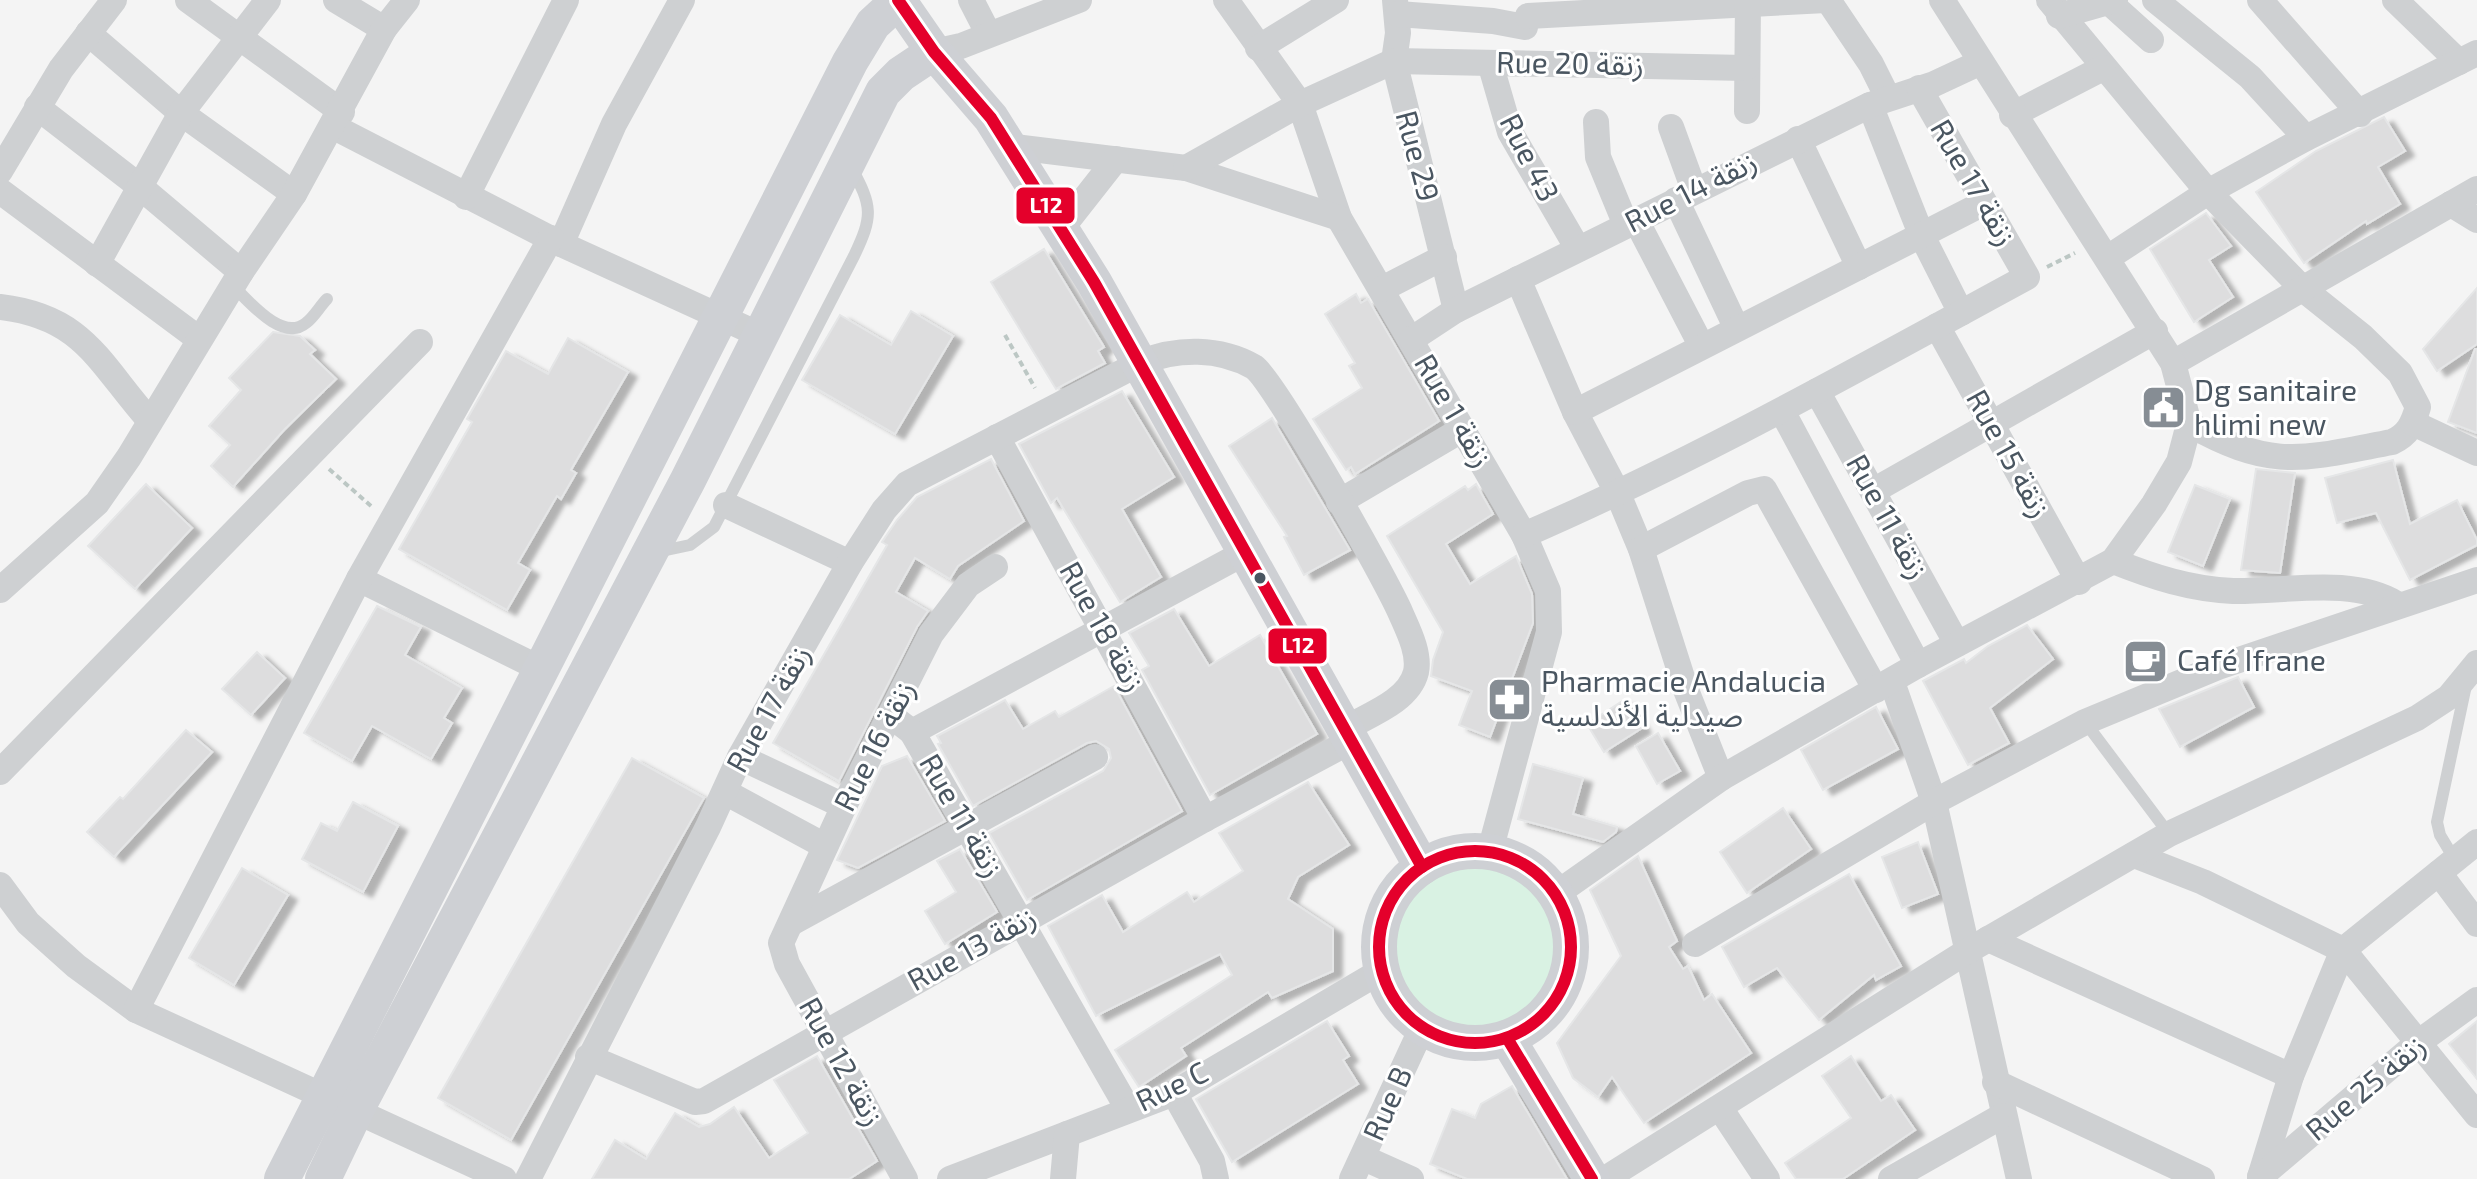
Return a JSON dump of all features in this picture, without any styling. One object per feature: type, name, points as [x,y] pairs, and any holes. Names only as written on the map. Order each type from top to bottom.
[{"type":"street","points":[[0,171],[9,131],[37,107],[114,0]]},
{"type":"street","points":[[188,0],[338,119],[466,197],[760,335]]},
{"type":"street","points":[[97,264],[181,113],[268,0]]},
{"type":"street","points":[[336,0],[384,29]]},
{"type":"street","points":[[0,590],[97,503],[236,278],[294,194],[338,119],[384,29],[407,0]]},
{"type":"street","points":[[466,197],[566,0]]},
{"type":"street","points":[[136,1010],[359,579],[556,241],[614,124],[682,0]]},
{"type":"street","points":[[323,1179],[341,1101],[543,670],[850,62],[873,24],[899,0],[934,52],[991,118],[1142,362],[1422,867]]},
{"type":"street","points":[[971,0],[988,33]]},
{"type":"street","points":[[282,1179],[341,1101],[650,553],[883,92],[901,74],[934,52],[961,46],[1079,0]]},
{"type":"street","name":"Rue 1 زنقة","points":[[1226,0],[1300,104],[1339,218],[1524,535],[1548,591],[1549,632],[1490,851]]},
{"type":"street","points":[[1258,48],[1336,0]]},
{"type":"street","points":[[1397,7],[1493,21],[1632,5],[1827,0],[1871,64],[1879,101],[1921,234],[1961,313]]},
{"type":"street","points":[[1556,894],[1721,778],[1918,665],[2079,582],[2113,561],[2179,462],[2189,424],[2173,363],[2103,249],[2012,115],[1942,0]]},
{"type":"street","points":[[2155,0],[2250,77],[2306,138]]},
{"type":"street","points":[[2260,0],[2360,114]]},
{"type":"street","points":[[2103,249],[2306,138],[2468,58],[2395,0]]},
{"type":"street","points":[[2054,8],[2112,1],[2151,40]]},
{"type":"street","points":[[1747,111],[1748,3]]},
{"type":"street","name":"Rue 29","points":[[1397,7],[1394,61],[1456,310]]},
{"type":"street","points":[[2054,8],[2208,192],[2303,289],[2363,337],[2400,373],[2418,407],[2413,423],[2403,437],[2392,442],[2299,459],[2261,455],[2221,442],[2189,424]]},
{"type":"street","points":[[1522,62],[1528,15]]},
{"type":"street","points":[[88,33],[181,113],[294,194]]},
{"type":"street","points":[[1186,168],[1300,104],[1394,61]]},
{"type":"street","name":"Rue 20 زنقة","points":[[1394,61],[1746,68]]},
{"type":"street","name":"Rue 43","points":[[1490,63],[1510,132],[1578,249]]},
{"type":"street","name":"Rue 14 زنقة","points":[[1412,339],[1456,310],[1798,139],[1879,101],[1979,63]]},
{"type":"street","points":[[2012,115],[2103,68]]},
{"type":"street","name":"Rue 17 زنقة","points":[[1919,88],[2027,277]]},
{"type":"street","points":[[37,107],[139,186],[236,278]]},
{"type":"street","points":[[1596,122],[1598,157],[1701,345]]},
{"type":"street","points":[[1671,127],[1685,195],[1736,327]]},
{"type":"street","points":[[1798,139],[1859,267]]},
{"type":"street","points":[[1007,146],[1186,168],[1339,218]]},
{"type":"street","points":[[1061,229],[1116,159]]},
{"type":"street","points":[[2173,363],[2477,189]]},
{"type":"street","points":[[0,191],[199,339]]},
{"type":"street","points":[[1575,412],[1736,327],[1984,203]]},
{"type":"street","points":[[2451,204],[2477,220]]},
{"type":"street","points":[[1382,289],[1444,257]]},
{"type":"street","points":[[1524,535],[1618,494],[1782,411],[2027,277]]},
{"type":"street","points":[[1518,279],[1575,412],[1618,494],[1641,549],[1686,690],[1721,778]]},
{"type":"street","points":[[0,307],[34,311],[81,337],[150,421]]},
{"type":"street","name":"Rue 15 زنقة","points":[[1937,326],[2079,582]]},
{"type":"street","points":[[1873,491],[2155,331]]},
{"type":"street","points":[[0,772],[420,342]]},
{"type":"street","name":"Rue 17 زنقة","points":[[528,1179],[740,757],[850,563],[884,510],[907,484],[1142,362],[1169,351],[1198,351],[1256,368],[1275,392],[1339,502]]},
{"type":"street","name":"Rue 11 زنقة","points":[[1817,391],[1957,644]]},
{"type":"street","points":[[1782,411],[1918,665]]},
{"type":"street","points":[[2413,423],[2477,453]]},
{"type":"street","points":[[1339,502],[1463,429]]},
{"type":"street","name":"Rue 18 زنقة","points":[[997,437],[1104,628],[1205,819]]},
{"type":"street","points":[[1641,549],[1748,493],[1764,489],[1884,686],[1934,802],[1977,945],[1995,1082],[2019,1179]]},
{"type":"street","name":"Rue 13 زنقة","points":[[588,1057],[695,1102],[704,1101],[1205,819],[1349,734],[1394,701],[1409,686],[1416,672],[1415,652],[1399,611],[1339,502]]},
{"type":"street","points":[[726,505],[850,563]]},
{"type":"street","points":[[890,715],[912,732],[1246,552]]},
{"type":"street","points":[[2113,561],[2159,580],[2199,588],[2363,589],[2397,604]]},
{"type":"street","name":"Rue 16 زنقة","points":[[786,933],[844,806],[931,634],[968,585],[995,567]]},
{"type":"street","points":[[359,579],[543,670]]},
{"type":"street","points":[[1695,944],[1934,802],[2085,722],[2218,667],[2397,604],[2477,580]]},
{"type":"street","points":[[1605,1179],[1977,945],[2169,834],[2417,718],[2449,697],[2474,667]]},
{"type":"street","name":"Rue 11 زنقة","points":[[912,732],[1128,1109]]},
{"type":"street","points":[[740,757],[844,806]]},
{"type":"street","points":[[786,933],[967,827],[1095,757]]},
{"type":"street","points":[[725,792],[825,846]]},
{"type":"street","points":[[2258,1178],[2291,1076],[2343,950],[2477,842]]},
{"type":"street","points":[[1490,851],[1527,865],[1556,894],[1567,916],[1572,941],[1570,966],[1562,989],[1539,1019],[1507,1038],[1486,1044],[1463,1043],[1422,1028],[1404,1013],[1390,993],[1381,971],[1378,948],[1390,902],[1404,882],[1444,855],[1490,851]]},
{"type":"street","points":[[2134,855],[2203,882],[2343,950],[2477,1115]]},
{"type":"street","points":[[2447,866],[2477,924]]},
{"type":"street","points":[[0,885],[28,923],[76,966],[136,1010],[341,1101],[504,1179]]},
{"type":"street","name":"Rue 12 زنقة","points":[[786,933],[783,955],[905,1179]]},
{"type":"street","points":[[1977,945],[2291,1076]]},
{"type":"street","name":"Rue C","points":[[950,1179],[1174,1093],[1381,971]]},
{"type":"street","name":"Rue 25 زنقة","points":[[2258,1178],[2419,1042],[2477,1000]]},
{"type":"street","name":"Rue B","points":[[1358,1168],[1422,1028]]},
{"type":"street","points":[[1507,1038],[1592,1179]]},
{"type":"street","points":[[1995,1082],[2202,1179]]},
{"type":"street","points":[[1174,1093],[1212,1161],[1216,1179]]},
{"type":"street","points":[[1720,1108],[1767,1179]]},
{"type":"street","points":[[1891,1179],[2002,1116]]},
{"type":"street","points":[[1063,1179],[1067,1134]]},
{"type":"street","points":[[1358,1168],[1411,1179]]},
{"type":"lane","points":[[650,553],[701,540],[708,535],[865,232],[869,201],[848,160]]},
{"type":"lane","points":[[236,278],[273,321],[286,328],[305,324],[327,299]]},
{"type":"lane","points":[[2447,866],[2437,822],[2461,704],[2474,667]]},
{"type":"lane","points":[[2085,722],[2169,834]]},
{"type":"path","points":[[2027,277],[2103,249]]},
{"type":"path","points":[[1005,335],[1048,411]]},
{"type":"path","points":[[311,453],[390,523]]},
{"type":"green space","points":[[1474,861],[1506,868],[1521,875],[1533,886],[1544,898],[1551,913],[1558,945],[1551,977],[1544,992],[1533,1004],[1521,1015],[1506,1022],[1474,1029],[1442,1022],[1427,1015],[1415,1004],[1404,992],[1397,977],[1390,945],[1397,913],[1404,898],[1415,886],[1427,875],[1442,868]]},
{"type":"building","points":[[2384,117],[2405,151],[2378,167],[2400,204],[2367,224],[2366,221],[2304,263],[2256,192],[2316,151]]},
{"type":"building","points":[[2206,213],[2231,246],[2209,260],[2233,297],[2194,322],[2150,249]]},
{"type":"building","points":[[1044,249],[1104,347],[1098,351],[1105,363],[1056,389],[991,282]]},
{"type":"building","points":[[2477,288],[2477,344],[2437,371],[2423,349]]},
{"type":"building","points":[[1356,294],[1361,303],[1368,299],[1439,421],[1355,474],[1351,467],[1346,470],[1313,419],[1362,388],[1349,366],[1355,363],[1325,314]]},
{"type":"building","points":[[911,311],[953,336],[895,434],[802,380],[840,315],[891,345]]},
{"type":"building","points":[[273,332],[300,336],[315,350],[310,354],[336,379],[284,430],[233,487],[211,466],[230,445],[209,426],[241,390],[229,378]]},
{"type":"building","points":[[568,338],[628,372],[571,470],[576,473],[561,499],[557,496],[518,563],[530,570],[507,610],[399,549],[472,422],[467,419],[506,351],[548,374]]},
{"type":"building","points":[[2477,349],[2477,433],[2448,422]]},
{"type":"building","points":[[1122,391],[1174,477],[1122,509],[1161,577],[1120,602],[1057,498],[1051,503],[1019,444]]},
{"type":"building","points":[[1272,418],[1350,550],[1304,575],[1284,537],[1287,536],[1229,446]]},
{"type":"building","points":[[991,459],[1024,521],[958,566],[950,579],[915,558],[896,592],[928,611],[839,781],[773,743],[887,545],[882,542],[897,520],[917,497]]},
{"type":"building","points":[[2393,460],[2410,524],[2457,500],[2477,540],[2477,545],[2410,580],[2376,513],[2337,523],[2325,478]]},
{"type":"building","points":[[2256,469],[2295,473],[2280,573],[2241,570]]},
{"type":"building","points":[[146,484],[192,528],[135,589],[88,546]]},
{"type":"building","points":[[1476,484],[1493,514],[1446,544],[1470,584],[1516,556],[1532,594],[1533,623],[1490,737],[1459,725],[1472,691],[1431,676],[1443,632],[1387,536],[1465,486],[1468,490]]},
{"type":"building","points":[[2195,485],[2230,499],[2203,566],[2168,552]]},
{"type":"building","points":[[377,606],[421,627],[405,655],[462,688],[444,718],[452,723],[431,759],[372,726],[352,761],[304,733]]},
{"type":"building","points":[[1174,609],[1209,666],[1260,635],[1317,734],[1210,795],[1142,670],[1149,666],[1129,633]]},
{"type":"building","points":[[2027,625],[2053,659],[1990,708],[2009,743],[1968,765],[1923,681],[1964,659],[1966,663],[1988,646]]},
{"type":"building","points":[[257,652],[285,678],[251,715],[222,689]]},
{"type":"building","points":[[2238,677],[2254,707],[2180,747],[2159,709]]},
{"type":"building","points":[[1114,686],[1182,811],[1027,900],[989,833],[1103,771],[1111,758],[1109,749],[1096,741],[1087,743],[973,806],[938,744],[941,743],[937,736],[1005,700],[1023,729],[1055,711],[1059,717]]},
{"type":"building","points":[[1624,700],[1642,728],[1604,752],[1587,724]]},
{"type":"building","points":[[1876,707],[1898,749],[1823,790],[1801,750]]},
{"type":"building","points":[[186,730],[212,752],[114,857],[87,832],[120,797],[123,799]]},
{"type":"building","points":[[1658,733],[1680,771],[1657,784],[1636,746]]},
{"type":"building","points":[[907,756],[945,821],[858,868],[837,860],[882,766]]},
{"type":"building","points":[[632,758],[704,798],[511,1140],[438,1098]]},
{"type":"building","points":[[1533,764],[1583,778],[1573,814],[1617,827],[1616,832],[1603,842],[1518,819]]},
{"type":"building","points":[[1308,782],[1349,845],[1298,877],[1288,899],[1333,929],[1333,971],[1272,998],[1268,992],[1181,1048],[1186,1056],[1139,1087],[1115,1050],[1232,975],[1220,954],[1096,1016],[1048,926],[1102,895],[1123,932],[1187,892],[1194,902],[1243,871],[1219,833]]},
{"type":"building","points":[[353,802],[398,826],[363,892],[302,859],[321,823],[337,831]]},
{"type":"building","points":[[1783,808],[1811,849],[1747,893],[1720,852]]},
{"type":"building","points":[[1918,842],[1938,894],[1902,908],[1882,857]]},
{"type":"building","points":[[960,849],[997,912],[945,944],[925,911],[956,892],[937,861]]},
{"type":"building","points":[[1638,856],[1677,941],[1669,947],[1683,969],[1688,966],[1704,1000],[1712,994],[1751,1053],[1644,1123],[1612,1077],[1598,1097],[1573,1078],[1557,1043],[1621,956],[1590,890]]},
{"type":"building","points":[[242,868],[288,895],[234,985],[189,958]]},
{"type":"building","points":[[1849,874],[1901,966],[1876,980],[1874,975],[1819,1020],[1777,968],[1744,987],[1722,947]]},
{"type":"building","points":[[1327,1021],[1349,1056],[1343,1060],[1358,1084],[1232,1162],[1196,1099]]},
{"type":"building","points":[[2477,1021],[2477,1079],[2449,1044]]},
{"type":"building","points":[[817,1056],[877,1161],[849,1179],[592,1179],[615,1140],[646,1159],[675,1113],[699,1127],[710,1124],[734,1107],[769,1158],[808,1133],[774,1080]]},
{"type":"building","points":[[1851,1056],[1881,1101],[1891,1095],[1915,1130],[1843,1179],[1796,1179],[1785,1163],[1851,1118],[1822,1076]]},
{"type":"building","points":[[1512,1086],[1567,1179],[1467,1179],[1430,1164],[1452,1109],[1475,1118],[1481,1104]]},
{"type":"transit line","name":"L12","points":[[898,0],[934,52],[991,118],[1094,282],[1422,867]]},
{"type":"transit line","name":"L12","points":[[1475,851],[1512,858],[1543,879],[1564,910],[1571,947],[1564,984],[1543,1015],[1512,1036],[1475,1043],[1438,1036],[1407,1015],[1386,984],[1379,947],[1386,910],[1407,879],[1438,858],[1475,851]]},
{"type":"transit line","name":"L12","points":[[1507,1038],[1592,1179]]},
{"type":"place","name":"Dg sanitaire hlimi new","points":[[2163,408]]},
{"type":"place","name":"Café Ifrane","points":[[2146,661]]},
{"type":"place","name":"Pharmacie Andalucia صيدلية الأندلسية","points":[[1510,699]]}]
